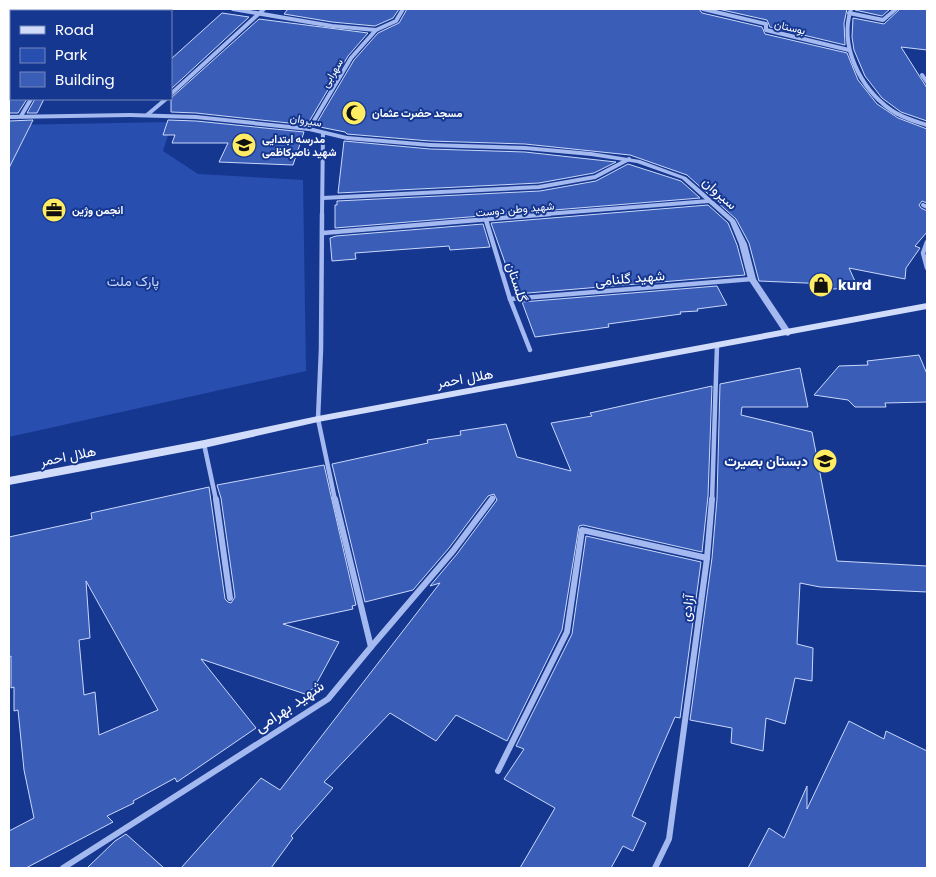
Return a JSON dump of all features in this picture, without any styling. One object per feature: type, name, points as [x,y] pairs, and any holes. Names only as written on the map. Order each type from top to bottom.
[{"type":"main road","name":"هلال احمر","points":[[9,481],[204,444],[318,419],[927,306]]},
{"type":"street","points":[[233,9],[332,26],[376,30],[396,21],[403,9]]},
{"type":"street","points":[[172,93],[264,9]]},
{"type":"street","name":"بوستان","points":[[704,9],[766,24],[766,30],[849,50]]},
{"type":"street","points":[[896,9],[883,20],[850,11],[846,28],[849,50],[851,57],[873,94],[891,111],[927,125]]},
{"type":"street","name":"سهرابی","points":[[309,129],[351,58],[376,30]]},
{"type":"street","points":[[922,75],[927,82]]},
{"type":"street","points":[[21,116],[30,100]]},
{"type":"street","points":[[147,115],[165,100]]},
{"type":"street","name":"سیروان","points":[[9,117],[147,115],[196,117],[309,129],[365,140],[430,146],[525,148],[629,159],[684,178],[733,221],[743,244],[752,279],[788,333]]},
{"type":"street","points":[[323,133],[323,233],[318,419],[343,539],[371,646]]},
{"type":"street","points":[[323,198],[539,187],[595,177],[629,159]]},
{"type":"street","name":"شهید وطن دوست","points":[[323,233],[709,201]]},
{"type":"street","name":"گلستان","points":[[486,220],[510,299],[530,350]]},
{"type":"street","points":[[927,242],[922,253],[927,268]]},
{"type":"street","name":"شهید گلنامی","points":[[510,299],[752,279]]},
{"type":"street","name":"آزادی","points":[[654,868],[668,840],[707,558],[711,523],[717,346]]},
{"type":"street","points":[[204,444],[216,498],[230,598]]},
{"type":"street","name":"شهید بهرامی","points":[[63,868],[328,699],[453,551],[492,498]]},
{"type":"street","points":[[498,772],[567,632],[582,530],[707,558]]},
{"type":"green space","name":"پارک ملت","points":[[172,122],[163,151],[198,174],[303,180],[306,371],[9,437],[9,125]]},
{"type":"building","points":[[288,9],[399,9],[393,18],[375,26],[332,22],[284,14]]},
{"type":"building","points":[[407,9],[699,9],[702,13],[762,27],[765,34],[847,53],[858,80],[877,104],[898,118],[927,129],[927,203],[922,201],[919,205],[927,211],[927,232],[915,246],[920,248],[906,268],[905,279],[849,268],[858,288],[831,289],[829,284],[759,281],[749,243],[736,219],[687,175],[630,155],[525,144],[430,141],[347,134],[315,126],[354,60],[378,33],[399,23]]},
{"type":"building","points":[[718,9],[847,9],[844,23],[845,45],[770,27],[767,20]]},
{"type":"building","points":[[855,9],[890,9],[882,16]]},
{"type":"building","points":[[900,9],[927,9],[927,50],[901,47],[927,88],[927,121],[901,112],[882,98],[865,76],[854,50],[852,37],[853,18],[884,24]]},
{"type":"building","points":[[222,13],[249,17],[172,88],[172,58]]},
{"type":"building","points":[[259,19],[368,33],[348,56],[307,125],[171,112],[172,97]]},
{"type":"building","points":[[9,99],[26,100],[18,113],[9,113]]},
{"type":"building","points":[[34,100],[44,100],[37,113],[27,113]]},
{"type":"building","points":[[33,120],[9,168],[9,121]]},
{"type":"building","points":[[168,120],[304,132],[293,165],[219,162],[228,143],[172,143],[175,135],[163,135]]},
{"type":"building","points":[[344,141],[430,149],[525,152],[616,162],[594,173],[539,183],[338,193]]},
{"type":"building","points":[[628,164],[681,181],[700,198],[335,228],[335,205],[337,205],[337,201],[540,191],[596,181]]},
{"type":"building","points":[[708,205],[728,223],[737,245],[745,275],[516,294],[491,223]]},
{"type":"building","points":[[483,224],[490,247],[450,250],[449,246],[355,253],[356,259],[332,261],[330,238],[336,236]]},
{"type":"building","points":[[717,286],[727,305],[697,309],[698,311],[680,312],[681,314],[608,324],[609,327],[535,337],[522,302]]},
{"type":"building","points":[[919,355],[927,374],[927,402],[885,403],[886,407],[855,407],[848,400],[814,395],[839,366],[868,365],[867,361]]},
{"type":"building","points":[[800,368],[808,407],[742,407],[741,415],[812,432],[837,561],[927,566],[927,592],[820,587],[800,583],[797,644],[813,648],[812,681],[795,678],[785,724],[766,718],[763,751],[731,743],[732,728],[690,720],[712,558],[717,499],[720,384]]},
{"type":"building","points":[[712,386],[708,496],[702,552],[583,525],[579,526],[562,630],[507,741],[456,715],[436,741],[390,713],[324,782],[333,788],[291,836],[293,838],[271,868],[181,868],[261,778],[280,790],[440,583],[430,586],[457,554],[497,500],[494,494],[488,496],[449,548],[413,590],[365,602],[332,464],[428,443],[427,440],[461,435],[460,431],[506,424],[517,457],[571,471],[551,423],[592,416],[590,413]]},
{"type":"building","points":[[324,465],[356,605],[352,606],[353,609],[283,624],[339,642],[314,688],[305,694],[201,659],[256,728],[177,782],[175,778],[133,801],[134,803],[107,816],[113,822],[26,868],[9,868],[9,831],[34,818],[24,770],[18,710],[14,711],[14,687],[11,688],[11,656],[9,657],[9,537],[92,519],[91,513],[209,487],[225,599],[231,603],[235,597],[221,498],[217,485]],"holes":[[[86,581],[158,710],[99,735],[95,692],[84,695],[79,640],[90,638]]]},
{"type":"building","points":[[586,536],[701,562],[680,718],[675,717],[632,816],[646,823],[633,851],[623,846],[611,868],[520,868],[555,808],[504,779],[524,749],[516,746],[572,634]]},
{"type":"building","points":[[849,721],[884,739],[886,731],[927,751],[927,868],[748,868],[769,828],[784,838],[807,786],[807,809]]},
{"type":"building","points":[[126,834],[164,868],[87,868],[115,841]]},
{"type":"place","name":"مسجد حضرت عثمان","points":[[354,113]]},
{"type":"place","name":"مدرسه ابتدایی شهید ناصرکاظمی","points":[[244,145]]},
{"type":"place","name":"انجمن وژین","points":[[54,210]]},
{"type":"place","name":"kurd","points":[[821,285]]},
{"type":"place","name":"دبستان بصیرت","points":[[825,461]]}]
